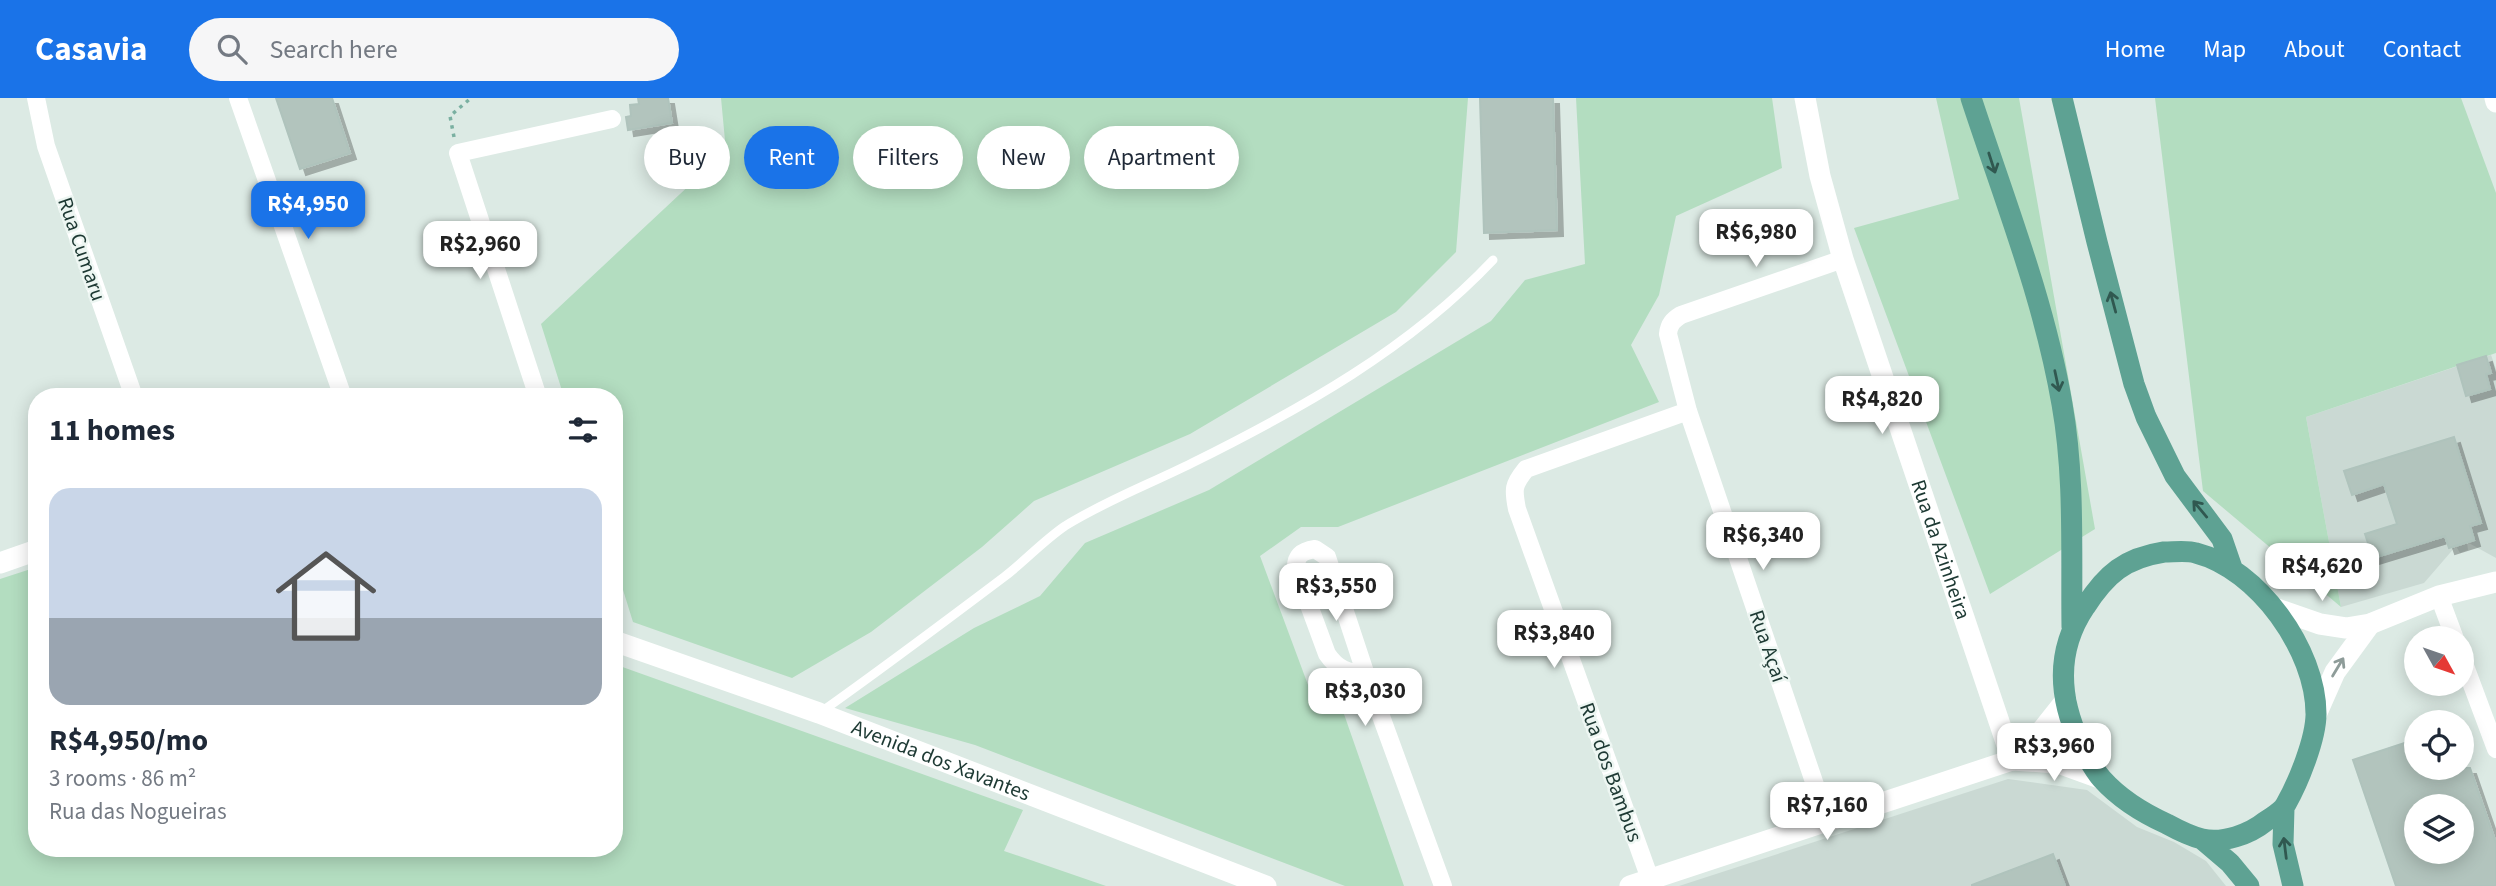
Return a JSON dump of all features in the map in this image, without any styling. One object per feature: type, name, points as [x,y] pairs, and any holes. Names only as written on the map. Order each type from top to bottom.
[{"type":"main road","name":"Rua da Azinheira","points":[[1805,98],[1821,177],[1843,259],[2012,760]]},
{"type":"main road","points":[[1971,98],[2028,267],[2048,338],[2062,404],[2069,460],[2071,626],[2062,674],[2074,729],[2102,779]]},
{"type":"main road","points":[[2062,98],[2134,384],[2146,417],[2175,476],[2222,539],[2232,568]]},
{"type":"main road","points":[[2071,626],[2102,584],[2118,568],[2141,556],[2164,552],[2194,552],[2232,568],[2274,608],[2298,646],[2310,677],[2316,715]]},
{"type":"main road","points":[[0,564],[28,553]]},
{"type":"main road","points":[[2274,608],[2320,624],[2346,628],[2370,624],[2439,596],[2496,582]]},
{"type":"main road","points":[[2203,839],[2236,837],[2259,827],[2284,808],[2297,784],[2316,715],[2335,672],[2370,624]]},
{"type":"main road","name":"Avenida dos Xavantes","points":[[623,640],[1266,886]]},
{"type":"main road","points":[[2012,760],[2043,729],[2066,700]]},
{"type":"main road","points":[[1640,883],[2012,760],[2057,762],[2102,779],[2151,817],[2203,839],[2230,863],[2249,886]]},
{"type":"main road","points":[[2284,808],[2283,844],[2293,886]]},
{"type":"street","name":"Rua Cumaru","points":[[36,98],[46,146],[131,388]]},
{"type":"street","points":[[238,98],[340,388]]},
{"type":"street","points":[[535,388],[458,153],[612,120]]},
{"type":"street","name":"Rua Açaí","points":[[1827,820],[1688,411],[1668,334],[1673,320],[1681,315],[1843,259]]},
{"type":"street","name":"Rua dos Bambus","points":[[1640,883],[1513,491],[1517,480],[1526,469],[1688,411]]},
{"type":"street","points":[[1366,675],[1344,671],[1334,665],[1326,654],[1296,570],[1296,561],[1300,554],[1315,549],[1327,557],[1366,675],[1443,886]]},
{"type":"street","points":[[2439,596],[2450,626]]},
{"type":"street","points":[[2474,690],[2496,748]]},
{"type":"lane","points":[[819,713],[1008,574],[1063,527],[1193,463],[1337,385],[1424,326],[1470,285],[1493,260]]},
{"type":"path","points":[[458,153],[450,116],[471,98]]},
{"type":"shaded area","points":[[2491,355],[2496,369],[2496,558],[2467,542],[2468,550],[2460,553],[2456,546],[2424,583],[2341,607],[2306,417]]},
{"type":"shaded area","points":[[2008,779],[2087,790],[2137,827],[2174,842],[2206,861],[2226,886],[1679,886]]},
{"type":"green space","points":[[721,98],[1468,98],[1456,252],[1396,312],[1190,434],[1034,501],[982,547],[871,632],[792,678],[633,622],[623,590],[623,388],[561,388],[541,324],[685,189],[730,189],[730,126],[724,126]]},
{"type":"green space","points":[[1576,98],[1772,98],[1782,168],[1676,216],[1659,295],[1631,345],[1659,402],[1338,527],[1301,527],[1260,556],[1311,693],[1337,694],[1404,886],[1345,886],[975,745],[845,708],[974,628],[1040,596],[1085,543],[1209,490],[1491,321],[1525,280],[1585,264]]},
{"type":"green space","points":[[1936,98],[2019,98],[2095,529],[1990,594],[1854,228],[1959,199]]},
{"type":"green space","points":[[2155,98],[2461,98],[2496,193],[2496,353],[2306,417],[2341,607],[2203,491]]},
{"type":"green space","points":[[28,570],[28,857],[623,857],[623,667],[1023,810],[1004,851],[1106,886],[0,886],[0,579]]},
{"type":"building","points":[[276,98],[332,98],[350,153],[300,169]]},
{"type":"building","points":[[638,98],[668,98],[672,123],[628,130],[626,117],[631,116],[630,105],[639,104]]},
{"type":"building","points":[[1480,98],[1553,98],[1557,230],[1484,233]]},
{"type":"building","points":[[2486,356],[2491,373],[2486,374],[2490,389],[2466,396],[2457,365]]},
{"type":"building","points":[[2454,437],[2481,523],[2470,526],[2474,540],[2449,548],[2445,536],[2373,558],[2365,534],[2397,524],[2384,484],[2352,495],[2344,471]]},
{"type":"building","points":[[2404,743],[2404,780],[2474,780],[2496,843],[2496,886],[2396,886],[2353,760]]},
{"type":"building","points":[[2053,854],[2065,886],[1972,886],[1972,885]]}]
